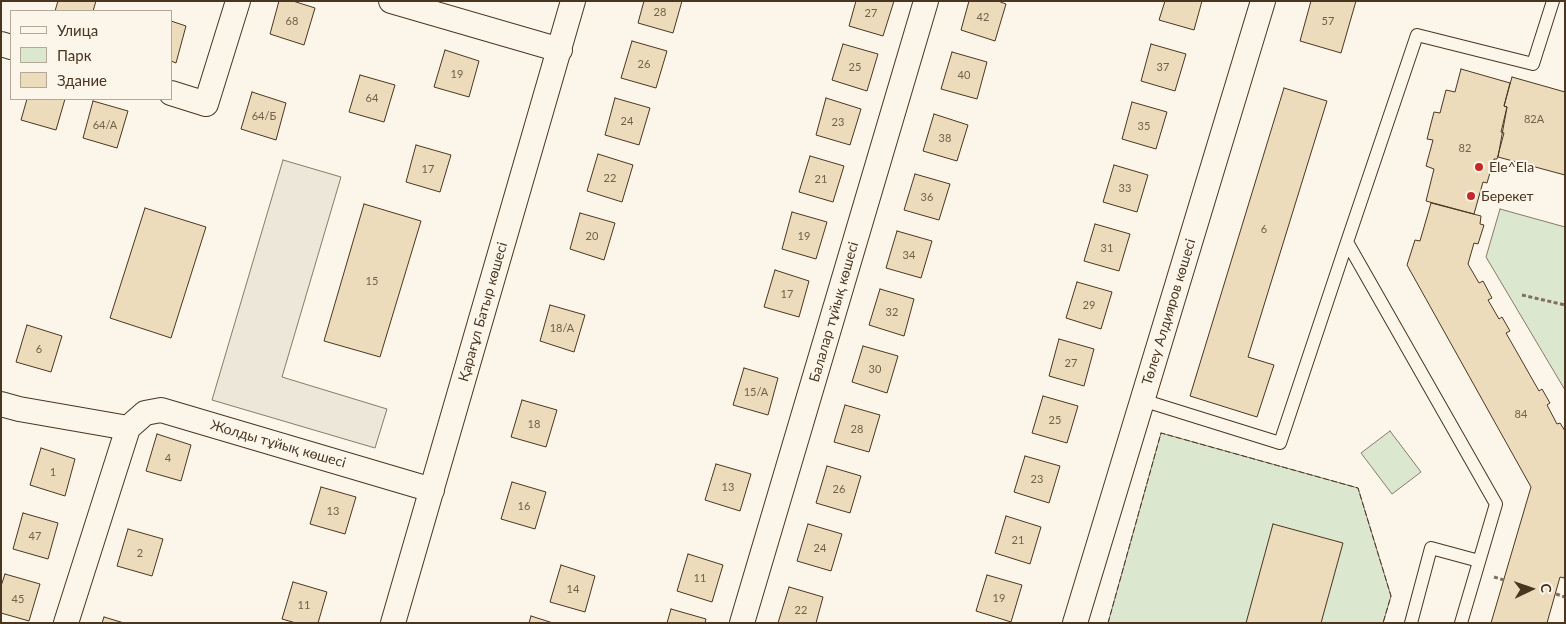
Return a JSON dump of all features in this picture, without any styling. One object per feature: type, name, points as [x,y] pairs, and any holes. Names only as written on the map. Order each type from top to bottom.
[{"type":"street","points":[[172,93],[206,104],[238,1]]},
{"type":"street","points":[[391,1],[560,50]]},
{"type":"street","name":"Қарағұл Батыр көшесі","points":[[393,623],[573,1]]},
{"type":"street","name":"Балалар тұйық көшесі","points":[[742,623],[926,1]]},
{"type":"street","name":"Төлеу Алдияров көшесі","points":[[1076,623],[1262,1]]},
{"type":"street","points":[[1,404],[19,409],[128,428],[66,623]]},
{"type":"street","name":"Жолды тұйық көшесі","points":[[128,428],[145,414],[161,410],[432,490]]},
{"type":"lane","points":[[1142,400],[1280,443],[1417,35],[1533,64],[1553,1]]},
{"type":"lane","points":[[1347,242],[1496,504],[1461,623]]},
{"type":"lane","points":[[1411,623],[1431,548],[1479,561]]},
{"type":"path","points":[[1522,295],[1565,305]]},
{"type":"path","points":[[1556,594],[1565,597]]},
{"type":"green space","points":[[1500,209],[1565,227],[1565,390],[1486,257]]},
{"type":"green space","points":[[1390,431],[1421,472],[1392,494],[1361,453]]},
{"type":"green space","points":[[1161,433],[1358,488],[1391,596],[1383,623],[1108,623]]},
{"type":"shaded area","points":[[283,160],[341,177],[282,377],[387,409],[375,448],[212,400]]},
{"type":"building","points":[[58,1],[96,1],[93,10],[55,10]]},
{"type":"building","points":[[279,1],[293,1],[315,8],[304,45],[270,34]]},
{"type":"building","points":[[644,1],[682,1],[673,33],[638,23]]},
{"type":"building","points":[[856,1],[894,1],[883,36],[849,26]]},
{"type":"building","points":[[969,1],[998,1],[1006,4],[995,41],[961,30]]},
{"type":"building","points":[[1165,1],[1202,1],[1194,30],[1159,20]]},
{"type":"building","points":[[1311,1],[1356,1],[1341,53],[1300,41]]},
{"type":"building","points":[[172,21],[186,26],[176,63],[172,61]]},
{"type":"building","points":[[632,41],[667,51],[656,88],[621,78]]},
{"type":"building","points":[[843,44],[878,54],[867,91],[832,80]]},
{"type":"building","points":[[1151,44],[1186,54],[1175,91],[1141,81]]},
{"type":"building","points":[[445,50],[479,61],[469,97],[434,87]]},
{"type":"building","points":[[952,52],[987,62],[977,99],[941,89]]},
{"type":"building","points":[[1461,69],[1510,83],[1504,106],[1507,107],[1501,132],[1504,133],[1497,159],[1494,159],[1487,183],[1483,182],[1474,214],[1426,201],[1434,169],[1426,166],[1433,140],[1427,139],[1434,112],[1440,113],[1446,90],[1455,92]]},
{"type":"building","points":[[360,75],[395,85],[384,122],[349,112]]},
{"type":"building","points":[[1512,77],[1565,92],[1565,175],[1498,157],[1507,107],[1504,106]]},
{"type":"building","points":[[1284,88],[1327,101],[1248,357],[1274,365],[1257,417],[1190,396]]},
{"type":"building","points":[[252,92],[286,103],[276,140],[241,129]]},
{"type":"building","points":[[615,98],[650,108],[639,145],[605,135]]},
{"type":"building","points":[[826,98],[861,109],[850,145],[816,135]]},
{"type":"building","points":[[27,100],[65,100],[56,130],[21,120]]},
{"type":"building","points":[[93,101],[128,111],[117,148],[83,138]]},
{"type":"building","points":[[1132,102],[1167,112],[1156,149],[1122,139]]},
{"type":"building","points":[[934,114],[968,125],[957,161],[923,151]]},
{"type":"building","points":[[416,145],[451,155],[440,192],[406,182]]},
{"type":"building","points":[[598,154],[633,165],[622,202],[587,191]]},
{"type":"building","points":[[810,156],[844,166],[833,202],[799,192]]},
{"type":"building","points":[[1114,165],[1148,175],[1137,212],[1103,202]]},
{"type":"building","points":[[915,174],[950,184],[939,220],[904,210]]},
{"type":"building","points":[[1431,203],[1481,216],[1480,224],[1484,225],[1478,244],[1474,243],[1468,264],[1479,283],[1483,281],[1492,298],[1488,300],[1499,319],[1502,317],[1510,331],[1506,333],[1539,391],[1542,389],[1550,403],[1547,405],[1557,424],[1560,423],[1565,431],[1565,574],[1564,578],[1560,577],[1547,623],[1491,623],[1531,487],[1407,265],[1415,240],[1420,241]]},
{"type":"building","points":[[364,204],[421,221],[380,357],[324,341]]},
{"type":"building","points":[[145,208],[206,227],[171,338],[110,318]]},
{"type":"building","points":[[792,212],[827,222],[816,259],[782,249]]},
{"type":"building","points":[[580,213],[615,223],[604,260],[570,249]]},
{"type":"building","points":[[1095,224],[1130,234],[1119,271],[1084,261]]},
{"type":"building","points":[[897,231],[932,241],[921,278],[886,268]]},
{"type":"building","points":[[775,270],[809,281],[799,317],[764,307]]},
{"type":"building","points":[[1077,282],[1112,292],[1101,329],[1066,318]]},
{"type":"building","points":[[880,289],[914,299],[904,336],[869,325]]},
{"type":"building","points":[[550,305],[585,315],[574,352],[540,341]]},
{"type":"building","points":[[27,325],[62,336],[51,372],[16,362]]},
{"type":"building","points":[[1059,339],[1094,349],[1084,386],[1049,376]]},
{"type":"building","points":[[863,346],[898,356],[887,393],[852,382]]},
{"type":"building","points":[[744,368],[778,378],[768,415],[733,405]]},
{"type":"building","points":[[1043,396],[1078,406],[1067,443],[1032,433]]},
{"type":"building","points":[[522,400],[557,410],[546,447],[511,437]]},
{"type":"building","points":[[845,405],[880,415],[869,452],[834,442]]},
{"type":"building","points":[[157,434],[191,445],[181,481],[146,471]]},
{"type":"building","points":[[41,448],[75,459],[65,496],[30,485]]},
{"type":"building","points":[[1025,456],[1060,466],[1049,503],[1014,492]]},
{"type":"building","points":[[716,464],[751,474],[740,511],[705,500]]},
{"type":"building","points":[[827,466],[861,476],[850,513],[816,503]]},
{"type":"building","points":[[512,482],[546,492],[535,529],[501,519]]},
{"type":"building","points":[[321,487],[356,497],[345,534],[310,524]]},
{"type":"building","points":[[23,513],[58,523],[48,559],[13,549]]},
{"type":"building","points":[[1006,516],[1041,527],[1030,564],[995,553]]},
{"type":"building","points":[[808,524],[842,534],[831,571],[797,561]]},
{"type":"building","points":[[1273,524],[1343,543],[1321,623],[1246,623]]},
{"type":"building","points":[[128,529],[163,539],[152,576],[117,566]]},
{"type":"building","points":[[688,554],[723,565],[712,602],[677,591]]},
{"type":"building","points":[[561,565],[595,576],[585,612],[550,602]]},
{"type":"building","points":[[5,574],[40,584],[29,621],[1,613],[1,586]]},
{"type":"building","points":[[987,575],[1022,585],[1011,622],[976,611]]},
{"type":"building","points":[[293,582],[327,592],[318,623],[296,623],[282,619]]},
{"type":"building","points":[[789,587],[823,597],[816,623],[778,623]]},
{"type":"building","points":[[671,609],[706,619],[705,623],[667,623]]},
{"type":"building","points":[[531,616],[553,623],[529,623]]},
{"type":"building","points":[[104,617],[124,623],[102,623]]},
{"type":"fence","points":[[1108,623],[1161,433],[1358,488],[1391,596],[1383,623]]},
{"type":"place","name":"Ele^Ela","points":[[1479,167]]},
{"type":"place","name":"Берекет","points":[[1471,196]]}]
